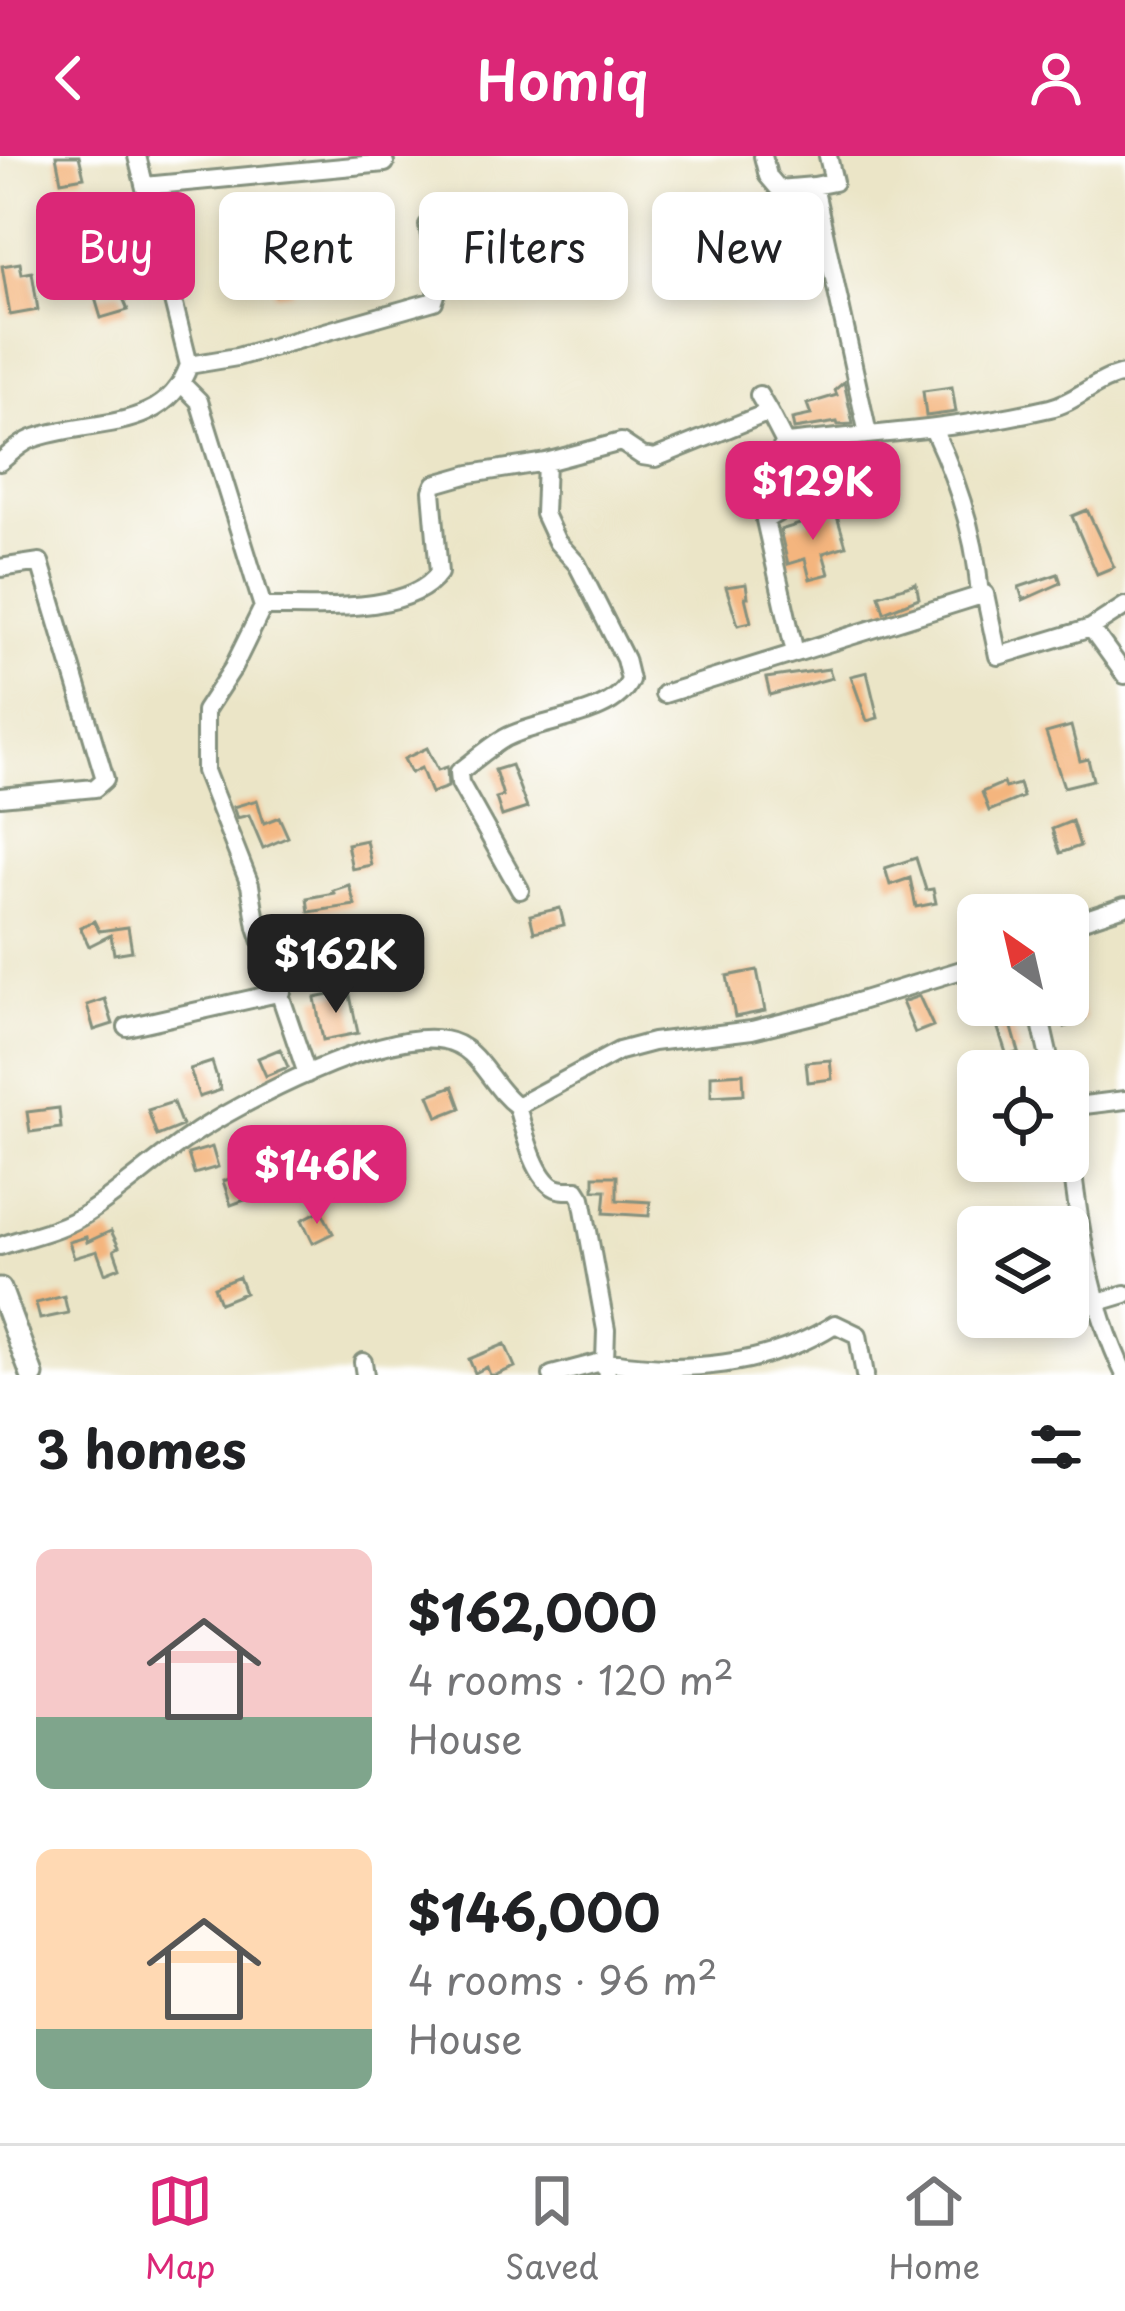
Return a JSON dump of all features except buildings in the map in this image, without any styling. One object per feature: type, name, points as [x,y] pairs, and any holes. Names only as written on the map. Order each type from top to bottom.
[{"type":"main road","points":[[0,1289],[32,1375]]},
{"type":"street","points":[[0,462],[29,440],[118,423],[164,404],[182,384],[189,365],[137,156]]},
{"type":"street","points":[[763,156],[768,176],[779,189],[834,182],[828,156]]},
{"type":"street","points":[[145,186],[386,163]]},
{"type":"street","points":[[814,186],[868,434]]},
{"type":"street","points":[[189,365],[236,357],[434,300]]},
{"type":"street","points":[[784,443],[934,431],[1057,407],[1125,374]]},
{"type":"street","points":[[182,384],[199,401],[262,607],[206,711],[206,771],[250,885],[256,927],[307,1074]]},
{"type":"street","points":[[759,395],[784,443]]},
{"type":"street","points":[[262,607],[376,605],[431,584],[439,573],[434,484],[621,442],[642,456],[655,458],[769,412]]},
{"type":"street","points":[[934,431],[977,551],[980,596]]},
{"type":"street","points":[[784,443],[777,454],[787,507],[765,520],[795,653]]},
{"type":"street","points":[[520,890],[460,783],[459,772],[503,739],[539,723],[602,707],[623,694],[631,680],[625,658],[577,564],[557,542],[544,514],[546,462]]},
{"type":"street","points":[[0,568],[40,562],[105,779],[94,788],[0,797]]},
{"type":"street","points":[[664,694],[985,594],[998,656],[1091,628],[1125,606]]},
{"type":"street","points":[[1091,628],[1125,675]]},
{"type":"street","points":[[1089,918],[1125,906]]},
{"type":"street","points":[[517,1106],[619,1052],[653,1042],[752,1030],[957,971]]},
{"type":"street","points":[[127,1027],[282,992]]},
{"type":"street","points":[[0,1246],[57,1230],[86,1214],[191,1135],[307,1074],[379,1045],[445,1040],[477,1058],[517,1106],[530,1150],[546,1180],[556,1188],[577,1190],[582,1198],[606,1330],[606,1368]]},
{"type":"street","points":[[1089,1104],[1125,1100]]},
{"type":"street","points":[[1073,1182],[1095,1303],[1125,1375]]},
{"type":"street","points":[[1095,1303],[1125,1294]]},
{"type":"street","points":[[552,1375],[724,1364],[810,1340],[835,1324],[858,1335],[865,1375]]}]
